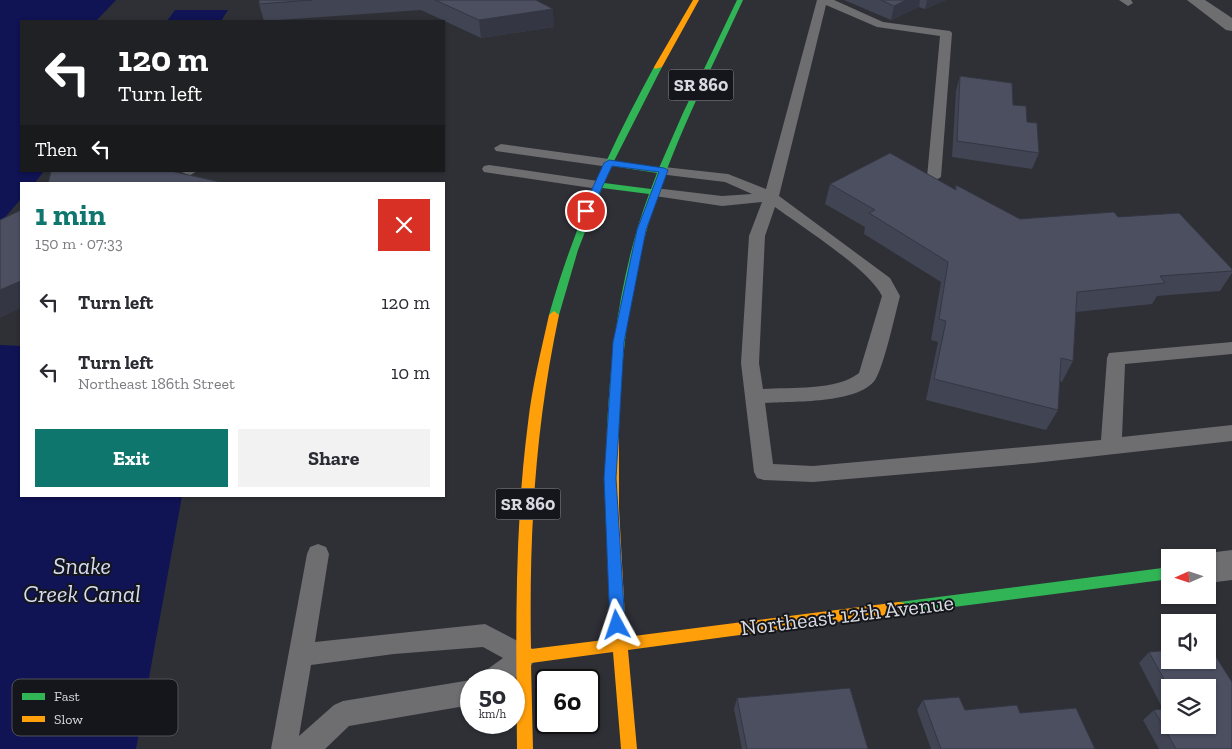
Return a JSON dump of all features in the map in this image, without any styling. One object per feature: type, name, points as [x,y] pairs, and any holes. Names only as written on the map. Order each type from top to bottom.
[{"type":"main road","name":"SR 860","points":[[525,749],[526,547],[538,396],[563,280],[590,202],[598,185],[696,0]]},
{"type":"main road","name":"SR 860","points":[[629,749],[619,644],[610,497],[614,390],[618,342],[641,230],[664,170],[740,0]]},
{"type":"main road","points":[[609,163],[664,170]]},
{"type":"main road","points":[[598,185],[655,192]]},
{"type":"main road","name":"Northeast 12th Avenue","points":[[524,657],[1161,574]]},
{"type":"street","points":[[1195,0],[1232,26]]},
{"type":"street","points":[[1216,567],[1232,565]]},
{"type":"lane","points":[[934,177],[946,34],[882,25],[824,0],[776,200],[757,236],[750,363],[764,472],[813,474],[1232,433]]},
{"type":"lane","points":[[500,148],[609,163]]},
{"type":"lane","points":[[489,169],[598,185]]},
{"type":"lane","points":[[664,170],[728,178],[776,200],[884,282],[891,296],[867,378],[856,386],[819,392],[754,396]]},
{"type":"lane","points":[[655,192],[722,201],[776,200]]},
{"type":"lane","points":[[1111,446],[1116,358],[1232,348]]},
{"type":"lane","points":[[284,749],[318,554]]},
{"type":"lane","points":[[301,655],[394,642],[485,635],[524,657],[508,669]]},
{"type":"lane","points":[[305,749],[343,714],[460,695]]},
{"type":"water","points":[[0,0],[116,0],[97,20],[20,20],[20,172],[43,172],[36,182],[20,182],[20,200],[0,223]]},
{"type":"water","points":[[175,10],[228,10],[222,20],[168,20]]},
{"type":"water","name":"Snake Creek Canal","points":[[0,345],[20,346],[20,497],[182,497],[149,679],[12,679],[12,736],[138,736],[136,749],[0,749]]},
{"type":"building","points":[[259,0],[312,0],[259,4]]},
{"type":"building","points":[[435,0],[536,0],[553,9],[479,20]]},
{"type":"building","points":[[881,0],[906,0],[894,6]]},
{"type":"building","points":[[960,76],[1012,83],[1013,105],[1026,106],[1027,122],[1037,123],[1039,153],[957,141]]},
{"type":"building","points":[[890,153],[956,190],[956,185],[1020,219],[1114,212],[1118,217],[1179,213],[1232,271],[1160,276],[1165,283],[1077,292],[1073,361],[1061,358],[1058,410],[934,379],[946,321],[939,319],[948,262],[869,213],[875,210],[830,184]]},
{"type":"building","points":[[51,172],[175,172],[220,182],[48,182]]},
{"type":"building","points":[[20,210],[20,281],[0,290],[0,220]]},
{"type":"building","points":[[1161,651],[1161,669],[1216,669],[1216,657],[1232,682],[1232,749],[1176,749],[1168,734],[1216,734],[1216,679],[1164,679],[1149,652]]},
{"type":"building","points":[[850,688],[868,749],[747,749],[737,698]]},
{"type":"building","points":[[959,697],[965,710],[1017,705],[1020,713],[1076,708],[1095,749],[941,749],[923,700]]},
{"type":"building","points":[[1161,709],[1161,722],[1154,710]]},
{"type":"traffic: fast","points":[[613,428],[621,328],[635,253],[642,229],[662,170],[740,0]]},
{"type":"traffic: fast","points":[[554,315],[585,218],[611,157],[658,67]]},
{"type":"traffic: fast","points":[[609,163],[664,171]]},
{"type":"traffic: fast","points":[[598,185],[655,192]]},
{"type":"traffic: fast","points":[[899,608],[1161,574]]},
{"type":"traffic: slow","points":[[658,67],[696,0]]},
{"type":"traffic: slow","points":[[525,749],[524,585],[528,476],[542,368],[554,315]]},
{"type":"traffic: slow","points":[[613,428],[612,508],[618,629],[629,749]]},
{"type":"traffic: slow","points":[[524,657],[899,608]]},
{"type":"route","points":[[586,211],[609,163],[664,170],[641,230],[618,342],[610,478],[611,533],[617,625]]}]
